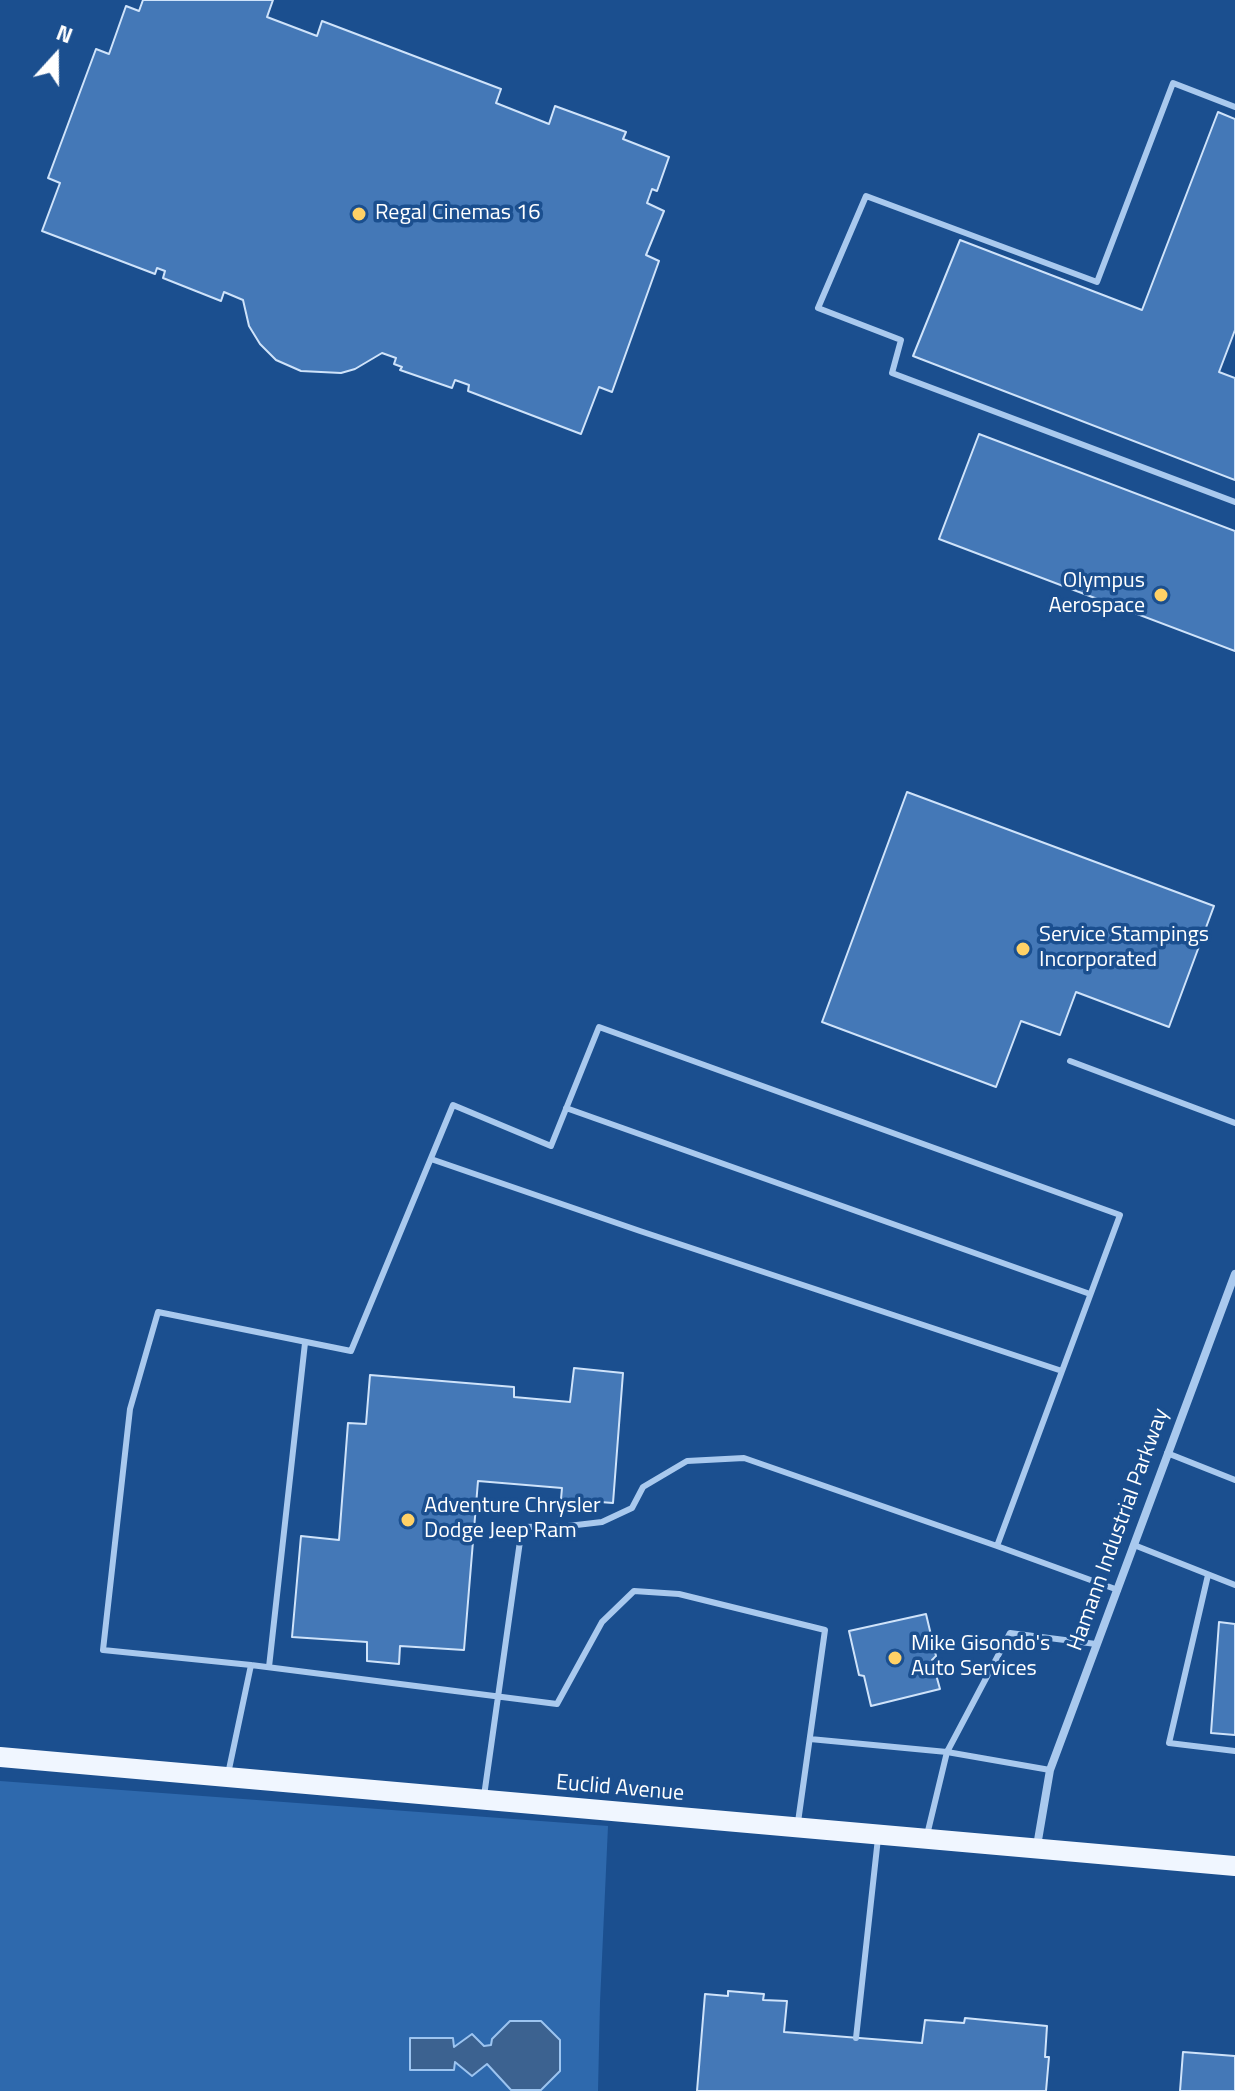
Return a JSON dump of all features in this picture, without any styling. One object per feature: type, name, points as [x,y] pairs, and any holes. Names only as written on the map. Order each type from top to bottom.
[{"type":"main road","name":"Euclid Avenue","points":[[0,1757],[1235,1866]]},
{"type":"street","name":"Hamann Industrial Parkway","points":[[1036,1849],[1050,1770],[1235,1274]]},
{"type":"lane","points":[[1235,107],[1173,83],[1097,282],[866,196],[818,308],[901,340],[892,373],[1235,502]]},
{"type":"lane","points":[[797,1829],[825,1630],[679,1594],[634,1591],[602,1622],[557,1704],[269,1667],[103,1650],[130,1409],[158,1312],[351,1351],[453,1105],[551,1146],[599,1027],[1120,1215],[997,1546]]},
{"type":"lane","points":[[1070,1061],[1235,1123]]},
{"type":"lane","points":[[566,1108],[1090,1294]]},
{"type":"lane","points":[[431,1159],[1062,1371]]},
{"type":"lane","points":[[269,1667],[305,1343]]},
{"type":"lane","points":[[1167,1453],[1235,1480]]},
{"type":"lane","points":[[483,1801],[522,1527],[602,1522],[632,1508],[643,1487],[687,1461],[744,1458],[1118,1590]]},
{"type":"lane","points":[[1134,1545],[1235,1585]]},
{"type":"lane","points":[[1208,1575],[1169,1743],[1235,1751]]},
{"type":"lane","points":[[926,1840],[947,1752],[1010,1633],[1096,1644]]},
{"type":"lane","points":[[227,1777],[251,1665]]},
{"type":"lane","points":[[810,1739],[947,1752],[1050,1770]]},
{"type":"lane","points":[[856,2038],[878,1836]]},
{"type":"shaded area","points":[[0,1781],[608,1826],[598,2091],[0,2091]]},
{"type":"shaded area","points":[[510,2021],[541,2021],[560,2040],[560,2071],[541,2090],[511,2090],[487,2064],[472,2076],[455,2062],[454,2070],[410,2070],[410,2038],[453,2038],[454,2047],[472,2034],[484,2046],[491,2045],[492,2039]]},
{"type":"building","points":[[143,0],[273,0],[267,17],[317,36],[322,21],[501,89],[496,103],[549,124],[555,106],[626,132],[623,139],[669,157],[657,191],[652,189],[647,203],[664,211],[646,255],[659,261],[612,392],[599,387],[581,434],[468,391],[469,385],[455,380],[452,388],[400,370],[402,367],[394,364],[396,358],[382,353],[355,369],[341,373],[301,371],[276,360],[260,344],[249,326],[243,300],[224,292],[221,301],[163,278],[165,271],[157,268],[155,274],[42,231],[60,183],[48,178],[96,49],[109,54],[126,6],[139,11]]},
{"type":"building","points":[[1218,112],[1235,119],[1235,330],[1219,372],[1235,378],[1235,480],[913,356],[960,240],[1142,310]]},
{"type":"building","name":"Olympus Aerospace","points":[[979,434],[1235,531],[1235,651],[939,539]]},
{"type":"building","name":"Service Stampings Incorporated","points":[[907,792],[1214,906],[1169,1027],[1076,992],[1060,1035],[1021,1021],[996,1087],[822,1022]]},
{"type":"building","name":"Adventure Chrysler Dodge Jeep Ram","points":[[574,1368],[623,1373],[613,1503],[561,1499],[562,1488],[478,1481],[464,1650],[400,1646],[399,1664],[367,1661],[367,1642],[292,1637],[301,1536],[339,1540],[348,1423],[366,1424],[370,1375],[514,1387],[514,1397],[570,1402]]},
{"type":"building","name":"Mike Gisondo's Auto Services","points":[[926,1614],[936,1656],[932,1660],[940,1689],[871,1706],[864,1676],[859,1675],[849,1631]]},
{"type":"building","points":[[1219,1622],[1235,1624],[1235,1735],[1211,1733]]},
{"type":"building","points":[[728,1991],[764,1994],[763,2000],[787,2001],[784,2032],[922,2043],[925,2020],[964,2023],[965,2018],[1047,2026],[1045,2057],[1049,2057],[1046,2091],[697,2091],[705,1994],[728,1996]]},
{"type":"building","points":[[1183,2052],[1235,2056],[1235,2091],[1180,2091]]},
{"type":"place","name":"Regal Cinemas 16","points":[[359,214]]},
{"type":"place","name":"Olympus Aerospace","points":[[1161,595]]},
{"type":"place","name":"Service Stampings Incorporated","points":[[1023,949]]},
{"type":"place","name":"Adventure Chrysler Dodge Jeep Ram","points":[[408,1520]]},
{"type":"place","name":"Mike Gisondo's Auto Services","points":[[895,1658]]}]
